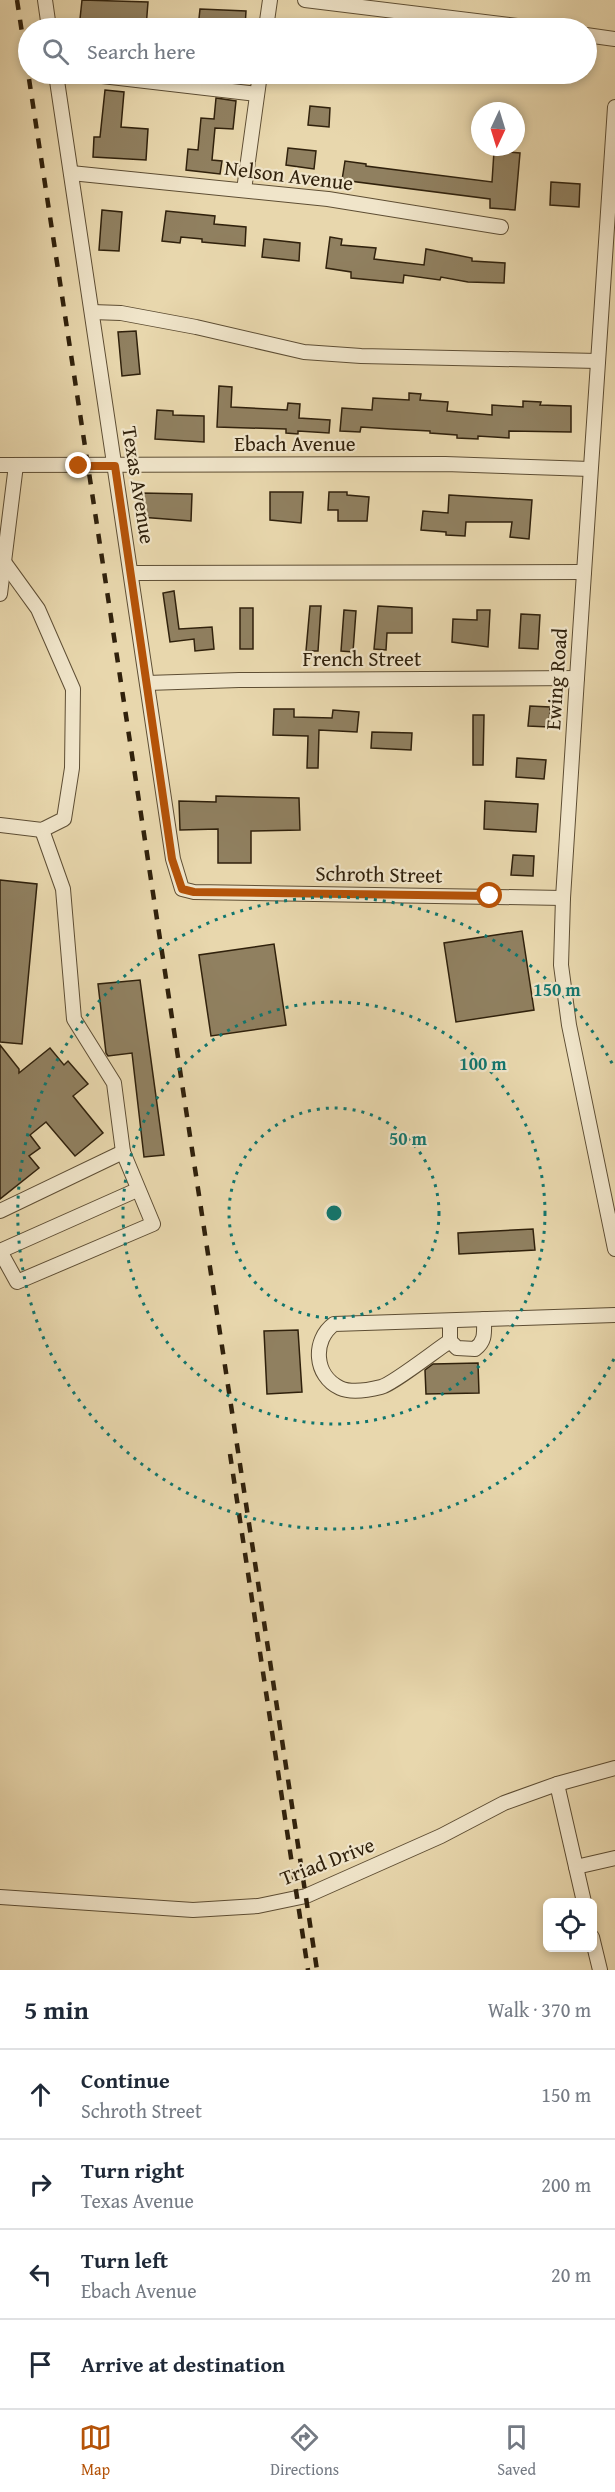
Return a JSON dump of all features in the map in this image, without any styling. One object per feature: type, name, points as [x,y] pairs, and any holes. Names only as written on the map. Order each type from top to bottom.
[{"type":"street","points":[[45,0],[48,18]]},
{"type":"street","points":[[267,18],[270,0]]},
{"type":"street","points":[[305,0],[452,18]]},
{"type":"street","points":[[597,37],[615,39]]},
{"type":"street","name":"Texas Avenue","points":[[58,84],[172,859],[182,889],[194,892]]},
{"type":"street","points":[[171,84],[257,94]]},
{"type":"street","points":[[244,190],[258,84]]},
{"type":"street","name":"Ewing Road","points":[[615,107],[563,898],[562,984],[613,1228],[615,1249]]},
{"type":"street","name":"Nelson Avenue","points":[[71,173],[328,199],[501,227]]},
{"type":"street","points":[[92,312],[121,313],[175,323],[304,352],[361,356],[598,361]]},
{"type":"street","name":"Ebach Avenue","points":[[0,465],[445,464],[590,469]]},
{"type":"street","points":[[0,594],[16,465]]},
{"type":"street","points":[[0,825],[42,830],[64,819],[72,768],[73,689],[38,609],[4,562]]},
{"type":"street","points":[[131,573],[584,572]]},
{"type":"street","name":"French Street","points":[[147,683],[239,680],[577,678]]},
{"type":"street","points":[[42,830],[63,889],[74,1019],[114,1083],[123,1152],[153,1224],[17,1282],[0,1251],[137,1190]]},
{"type":"street","name":"Schroth Street","points":[[194,892],[563,898]]},
{"type":"street","points":[[0,1211],[123,1152]]},
{"type":"street","points":[[450,1341],[383,1387],[349,1391],[339,1388],[326,1378],[320,1365],[319,1343],[326,1330],[334,1324],[615,1315]]},
{"type":"street","points":[[450,1320],[450,1341],[457,1348],[475,1349],[482,1344],[484,1319]]},
{"type":"street","name":"Triad Drive","points":[[0,1897],[193,1910],[258,1906],[306,1896],[441,1836],[504,1803],[557,1784],[615,1768]]},
{"type":"street","points":[[557,1784],[583,1898]]},
{"type":"street","points":[[576,1867],[615,1858]]},
{"type":"street","points":[[596,1952],[600,1970]]},
{"type":"building","points":[[82,0],[148,2],[147,18],[80,18]]},
{"type":"building","points":[[200,9],[246,11],[246,18],[199,18]]},
{"type":"building","points":[[105,90],[124,92],[121,127],[148,129],[146,160],[93,157],[94,137],[100,137]]},
{"type":"building","points":[[216,98],[236,101],[233,129],[215,128],[212,160],[222,161],[220,174],[186,170],[188,149],[198,150],[201,118],[214,119]]},
{"type":"building","points":[[310,106],[330,108],[329,127],[308,125]]},
{"type":"building","points":[[288,148],[316,151],[314,169],[286,165]]},
{"type":"building","points":[[494,156],[520,156],[515,210],[490,208],[490,199],[342,180],[345,161],[366,164],[366,166],[492,182]]},
{"type":"building","points":[[551,182],[580,184],[579,207],[550,205]]},
{"type":"building","points":[[102,210],[122,212],[119,251],[99,250]]},
{"type":"building","points":[[166,211],[215,216],[214,224],[246,227],[245,246],[202,242],[202,239],[181,237],[180,243],[162,241]]},
{"type":"building","points":[[330,237],[342,239],[341,245],[376,248],[374,259],[424,265],[426,249],[472,258],[472,261],[505,263],[504,283],[468,282],[441,277],[440,280],[404,275],[403,283],[351,278],[351,272],[326,268]]},
{"type":"building","points":[[264,239],[300,243],[299,261],[262,257]]},
{"type":"building","points":[[136,331],[140,374],[122,376],[118,332]]},
{"type":"building","points":[[219,386],[232,387],[231,407],[287,410],[288,403],[300,404],[299,418],[330,420],[329,433],[298,431],[298,434],[286,433],[286,429],[217,427]]},
{"type":"building","points":[[409,393],[421,394],[420,400],[448,402],[447,411],[492,415],[492,405],[523,407],[523,401],[541,402],[540,405],[571,406],[571,432],[509,431],[509,438],[478,436],[478,439],[457,438],[457,435],[430,433],[430,431],[361,427],[360,432],[340,431],[342,408],[372,410],[373,398],[409,400]]},
{"type":"building","points":[[157,410],[173,411],[173,415],[204,416],[204,442],[155,439]]},
{"type":"building","points":[[270,492],[303,492],[301,523],[270,520]]},
{"type":"building","points":[[329,492],[347,492],[347,495],[369,497],[367,521],[338,521],[338,510],[328,510]]},
{"type":"building","points":[[141,493],[192,494],[191,521],[140,517]]},
{"type":"building","points":[[449,495],[532,500],[529,539],[510,537],[512,522],[466,522],[465,536],[421,530],[423,511],[448,513]]},
{"type":"building","points":[[174,591],[179,629],[212,627],[214,649],[195,651],[194,639],[170,642],[163,593]]},
{"type":"building","points":[[310,606],[321,606],[318,651],[306,651]]},
{"type":"building","points":[[378,606],[412,608],[412,633],[387,633],[386,650],[374,649]]},
{"type":"building","points":[[240,608],[253,608],[253,649],[240,649]]},
{"type":"building","points":[[344,610],[356,611],[353,652],[341,651]]},
{"type":"building","points":[[477,610],[490,610],[488,647],[452,642],[453,619],[477,620]]},
{"type":"building","points":[[521,614],[540,615],[538,649],[519,648]]},
{"type":"building","points":[[530,706],[550,707],[549,727],[528,726]]},
{"type":"building","points":[[274,709],[294,709],[294,717],[332,718],[333,710],[359,712],[357,732],[319,730],[318,768],[307,768],[308,736],[273,735]]},
{"type":"building","points":[[473,715],[484,715],[483,765],[473,765]]},
{"type":"building","points":[[372,732],[412,733],[411,750],[371,748]]},
{"type":"building","points":[[517,758],[546,760],[544,779],[516,777]]},
{"type":"building","points":[[216,796],[299,798],[300,830],[251,831],[251,863],[218,863],[218,829],[180,830],[179,801],[216,802]]},
{"type":"building","points":[[485,801],[538,804],[536,832],[484,829]]},
{"type":"building","points":[[513,855],[534,856],[533,876],[511,875]]},
{"type":"building","points":[[0,880],[37,884],[22,1044],[0,1042]]},
{"type":"building","points":[[522,931],[534,1010],[456,1022],[444,943]]},
{"type":"building","points":[[274,944],[286,1025],[211,1036],[199,955]]},
{"type":"building","points":[[140,980],[164,1155],[144,1157],[132,1053],[108,1056],[106,1053],[98,984]]},
{"type":"building","points":[[0,1045],[19,1069],[19,1073],[50,1048],[64,1065],[68,1061],[88,1084],[73,1096],[103,1133],[75,1156],[46,1122],[30,1135],[40,1148],[29,1156],[39,1168],[0,1199]]},
{"type":"building","points":[[533,1229],[535,1250],[459,1254],[458,1233]]},
{"type":"building","points":[[298,1330],[302,1392],[267,1394],[264,1331]]},
{"type":"building","points":[[478,1363],[479,1393],[426,1394],[425,1370],[433,1364]]},
{"type":"railway","points":[[17,0],[20,18]]},
{"type":"railway","points":[[30,84],[317,1970]]},
{"type":"railway","points":[[230,1454],[308,1970]]},
{"type":"route","points":[[79,466],[115,466],[172,859],[182,889],[194,892],[490,896]]}]
